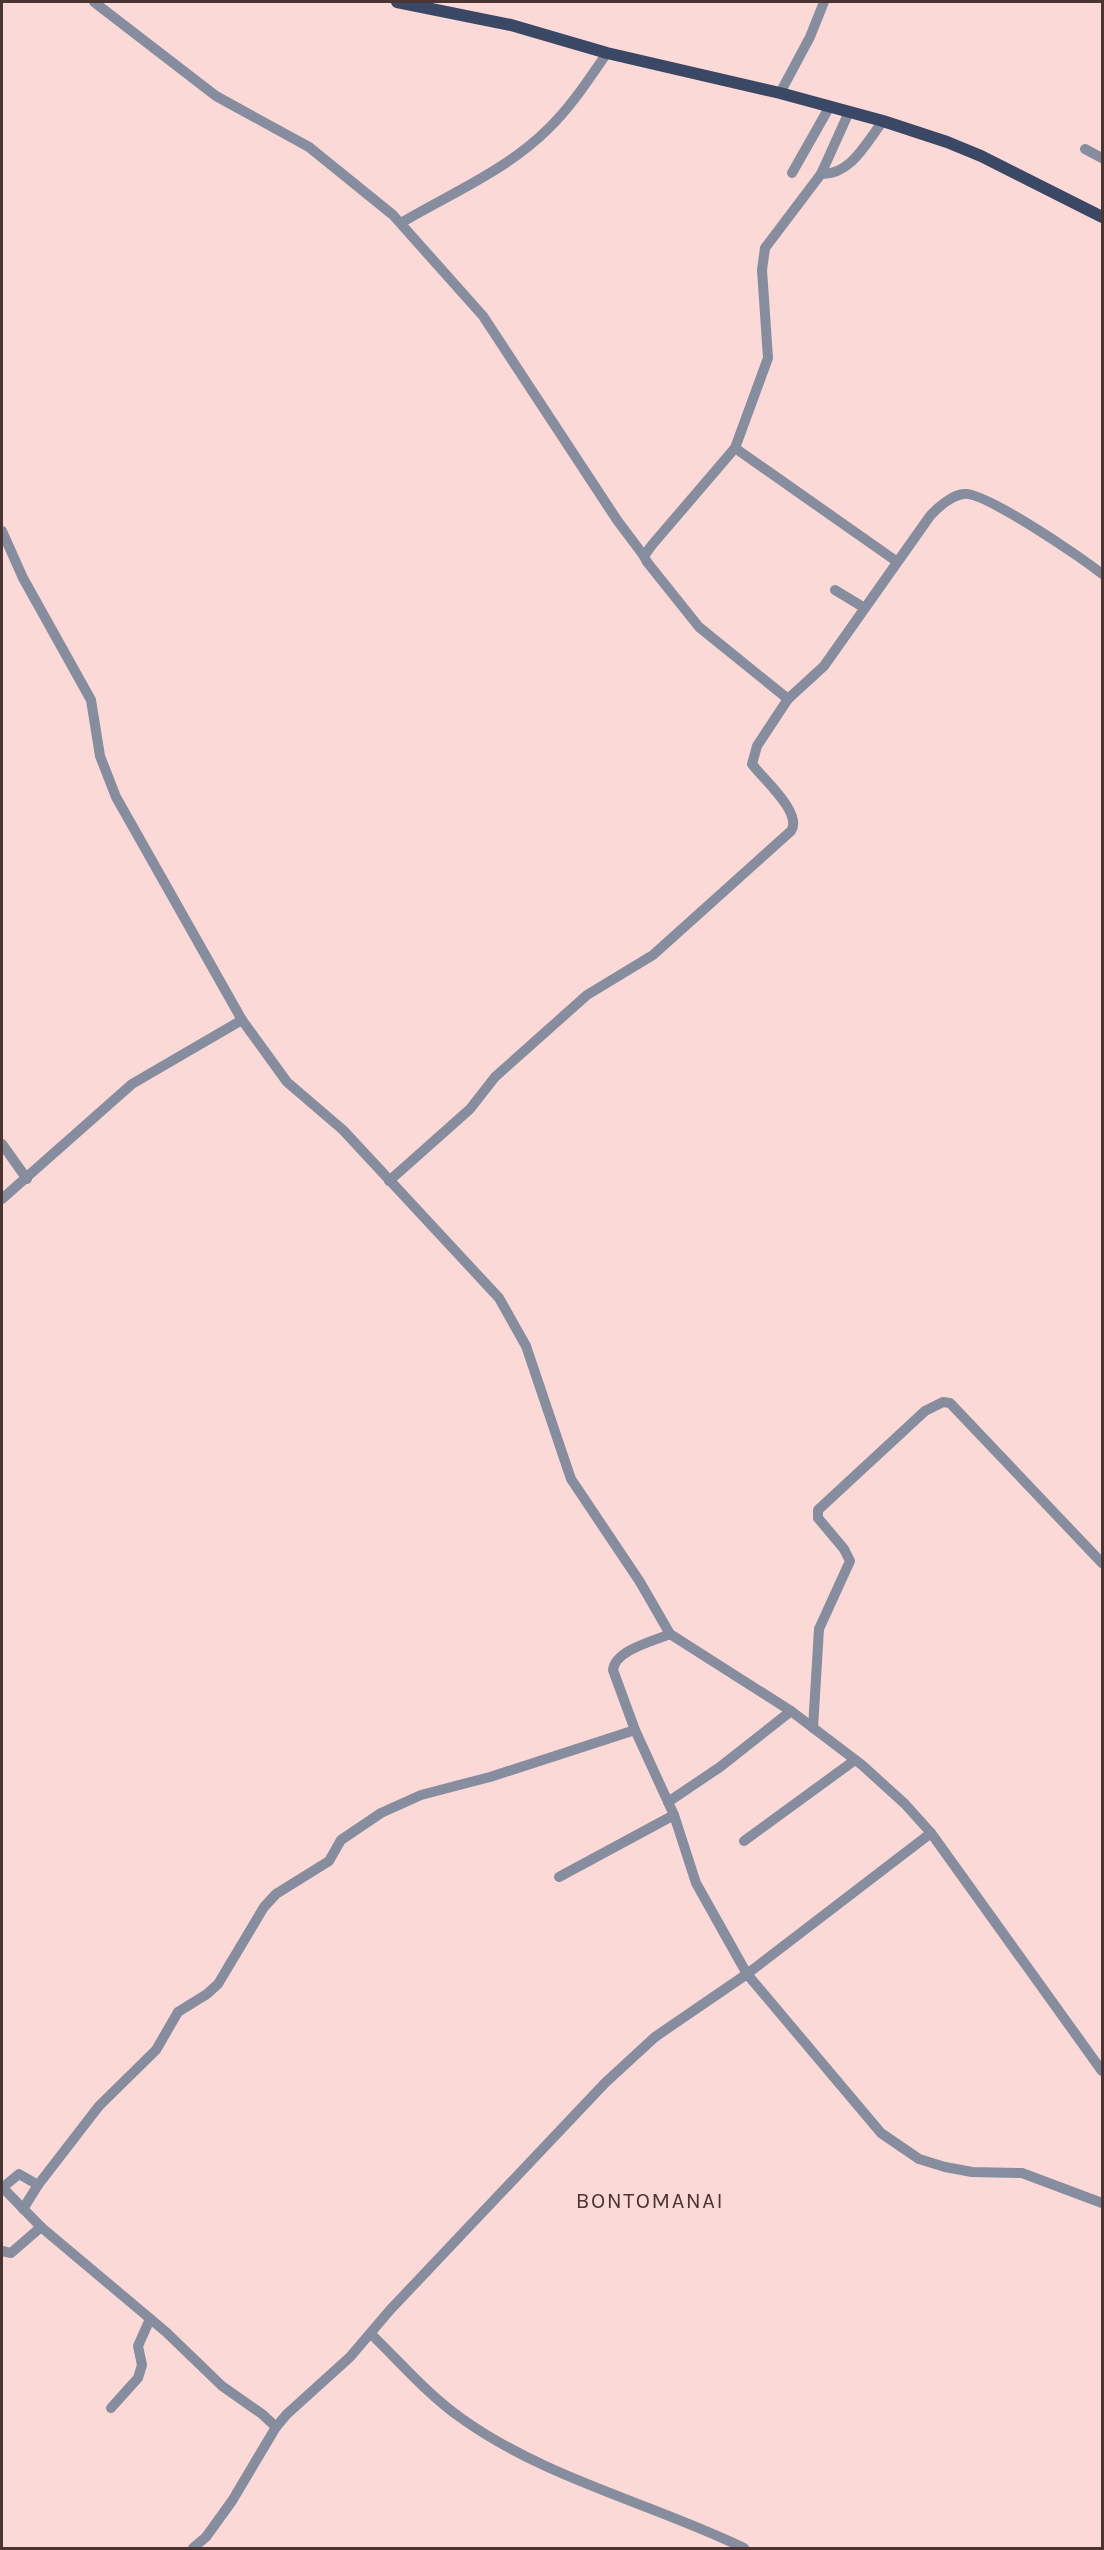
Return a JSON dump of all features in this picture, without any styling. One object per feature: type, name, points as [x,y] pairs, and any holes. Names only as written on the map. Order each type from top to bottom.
[{"type":"main road","points":[[397,2],[511,25],[607,53],[780,93],[883,121],[981,156],[1102,217]]},
{"type":"street","points":[[94,2],[216,96],[309,147],[401,223],[483,316],[617,520],[644,556],[651,570],[699,627],[788,699]]},
{"type":"street","points":[[780,93],[810,37],[824,2]]},
{"type":"street","points":[[401,223],[479,180],[529,145],[548,129],[574,99],[607,53]]},
{"type":"street","points":[[792,174],[830,106]]},
{"type":"street","points":[[644,556],[735,448],[768,358],[762,270],[765,248],[821,174],[849,111]]},
{"type":"street","points":[[821,174],[833,174],[845,169],[883,121]]},
{"type":"street","points":[[1085,149],[1102,158]]},
{"type":"street","points":[[735,448],[896,561]]},
{"type":"street","points":[[389,1181],[470,1109],[495,1077],[587,995],[628,972],[666,945],[791,831],[794,827],[793,816],[752,764],[756,746],[788,699],[824,666],[863,607],[938,507],[958,495],[970,494],[1006,511],[1102,574]]},
{"type":"street","points":[[2,531],[23,578],[91,700],[100,756],[116,797],[242,1020],[287,1082],[343,1130],[486,1282],[507,1310],[526,1346],[571,1479],[640,1582],[670,1634],[791,1711],[855,1760],[905,1804],[931,1833],[1102,2071]]},
{"type":"street","points":[[835,590],[863,607]]},
{"type":"street","points":[[2,1199],[132,1084],[242,1020]]},
{"type":"street","points":[[2,1144],[27,1179]]},
{"type":"street","points":[[813,1728],[819,1629],[849,1564],[844,1549],[818,1518],[818,1510],[925,1411],[943,1402],[950,1403],[1102,1563]]},
{"type":"street","points":[[670,1634],[620,1656],[614,1664],[614,1670],[635,1730],[674,1815],[696,1883],[747,1974],[797,2036],[890,2141],[919,2159],[945,2167],[972,2172],[1022,2173],[1102,2203]]},
{"type":"street","points":[[668,1802],[720,1767],[791,1711]]},
{"type":"street","points":[[23,2209],[38,2185],[99,2106],[156,2050],[178,2012],[207,1994],[218,1984],[269,1901],[329,1861],[334,1856],[341,1840],[381,1813],[421,1795],[489,1777],[635,1730]]},
{"type":"street","points":[[744,1841],[855,1760]]},
{"type":"street","points":[[559,1877],[674,1815]]},
{"type":"street","points":[[193,2548],[206,2537],[232,2500],[276,2427],[371,2334],[390,2310],[605,2083],[655,2037],[747,1974],[931,1833]]},
{"type":"street","points":[[38,2185],[19,2174],[2,2187],[41,2226],[150,2319],[222,2386],[262,2414],[276,2427]]},
{"type":"street","points":[[2,2251],[11,2253],[41,2226]]},
{"type":"street","points":[[111,2408],[138,2378],[142,2365],[138,2346],[150,2319]]},
{"type":"street","points":[[371,2334],[460,2417],[504,2445],[597,2488],[662,2512],[744,2548]]},
{"type":"district","name":"BONTOMANAI","points":[[650,2200]]}]
